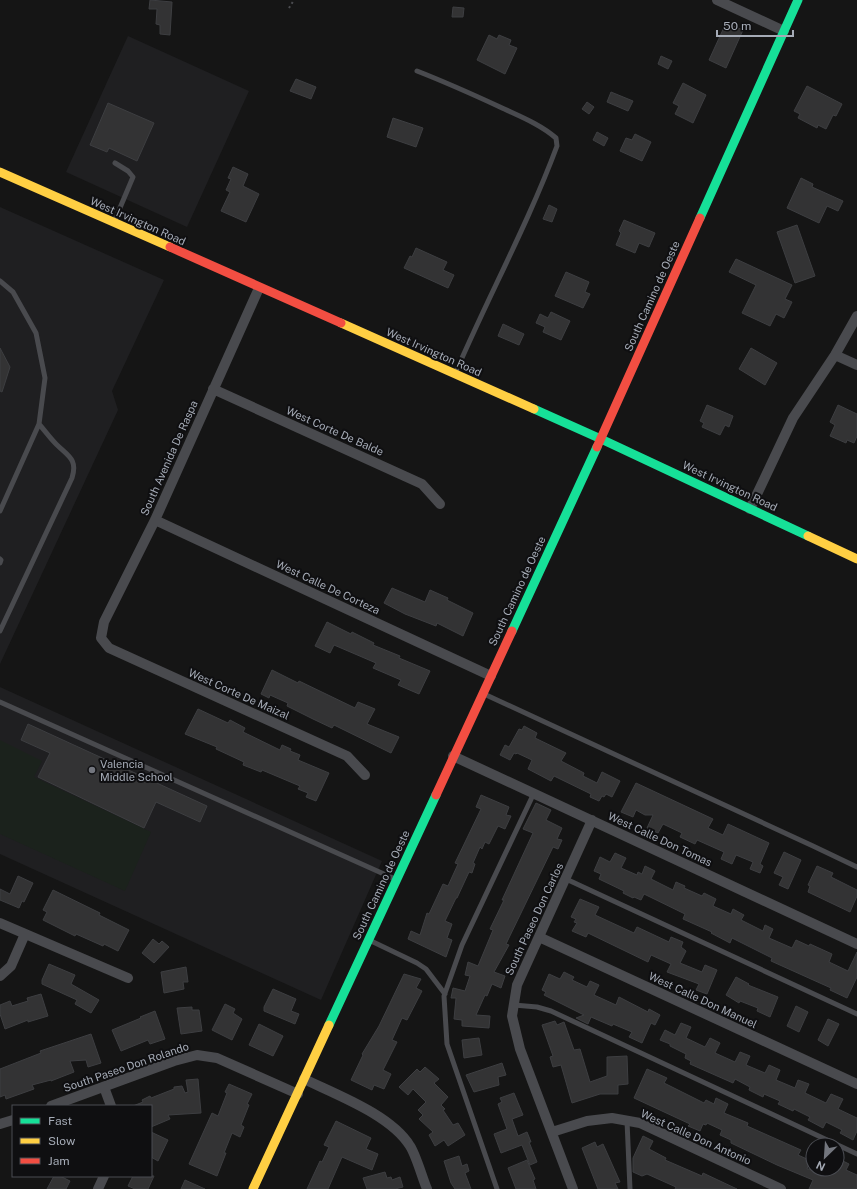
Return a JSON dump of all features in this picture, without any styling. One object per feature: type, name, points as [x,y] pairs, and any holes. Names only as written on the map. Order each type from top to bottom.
[{"type":"street","points":[[717,0],[784,31]]},
{"type":"street","name":"South Camino de Oeste","points":[[253,1189],[601,439],[798,0]]},
{"type":"street","name":"West Irvington Road","points":[[0,172],[601,439],[857,559]]},
{"type":"street","name":"South Avenida De Raspa","points":[[101,638],[104,622],[155,520],[259,288]]},
{"type":"street","points":[[750,509],[793,418],[835,354],[857,316]]},
{"type":"street","points":[[835,354],[857,365]]},
{"type":"street","name":"West Corte De Balde","points":[[214,389],[422,484],[440,504]]},
{"type":"street","name":"West Calle De Corteza","points":[[155,520],[491,676]]},
{"type":"street","name":"West Corte De Maizal","points":[[101,638],[109,648],[347,756],[364,775]]},
{"type":"street","name":"West Calle Don Tomas","points":[[453,756],[857,944]]},
{"type":"street","name":"South Paseo Don Carlos","points":[[573,1189],[520,1049],[512,1016],[517,985],[592,820]]},
{"type":"street","points":[[0,923],[128,978]]},
{"type":"street","points":[[0,976],[11,966],[25,934]]},
{"type":"street","name":"West Calle Don Manuel","points":[[539,937],[857,1084]]},
{"type":"street","name":"South Paseo Don Rolando","points":[[54,1105],[174,1061],[197,1055],[217,1058],[298,1094]]},
{"type":"street","points":[[304,1079],[373,1113],[394,1126],[411,1146],[427,1189]]},
{"type":"street","points":[[104,1087],[111,1105]]},
{"type":"street","name":"West Calle Don Antonio","points":[[552,1132],[587,1121],[612,1118],[640,1123],[781,1189]]},
{"type":"street","points":[[0,1124],[12,1120]]},
{"type":"street","points":[[98,1189],[104,1177]]},
{"type":"lane","points":[[417,71],[508,111],[545,129],[556,138],[557,146],[536,198],[455,374]]},
{"type":"lane","points":[[114,223],[133,177],[128,171],[115,163]]},
{"type":"lane","points":[[0,281],[13,292],[36,332],[45,378],[39,424],[0,511]]},
{"type":"lane","points":[[0,631],[74,472],[72,459],[56,444],[39,424]]},
{"type":"lane","points":[[483,693],[857,867]]},
{"type":"lane","points":[[0,702],[396,880]]},
{"type":"lane","points":[[497,1189],[447,1044],[445,994],[462,945],[534,793]]},
{"type":"lane","points":[[566,879],[857,1014]]},
{"type":"lane","points":[[368,940],[417,963],[426,969],[445,994]]},
{"type":"lane","points":[[514,1004],[538,1007],[551,1011],[857,1154]]},
{"type":"lane","points":[[627,1121],[630,1189]]},
{"type":"path","points":[[289,8],[294,0]]},
{"type":"shaded area","points":[[128,36],[249,91],[187,227],[66,172]]},
{"type":"shaded area","points":[[0,207],[164,280],[112,391],[118,410],[0,664]]},
{"type":"shaded area","name":"Valencia Middle School","points":[[0,687],[382,861],[321,1000],[0,854]]},
{"type":"shaded area","points":[[0,740],[42,761],[34,777],[151,832],[125,891],[0,834]]},
{"type":"building","points":[[150,0],[172,2],[170,35],[160,34],[160,25],[156,24],[157,9],[149,9]]},
{"type":"building","points":[[453,7],[464,8],[463,17],[452,17]]},
{"type":"building","points":[[726,23],[743,30],[726,68],[709,60]]},
{"type":"building","points":[[489,35],[497,39],[499,35],[511,40],[509,45],[517,48],[505,74],[477,60]]},
{"type":"building","points":[[661,56],[672,61],[668,69],[658,64]]},
{"type":"building","points":[[296,79],[316,87],[311,99],[290,91]]},
{"type":"building","points":[[683,83],[706,95],[693,123],[675,114],[679,106],[673,103]]},
{"type":"building","points":[[807,86],[842,104],[836,116],[833,115],[826,129],[818,125],[817,128],[798,118],[800,114],[794,111]]},
{"type":"building","points":[[611,92],[633,101],[628,111],[607,102]]},
{"type":"building","points":[[587,102],[594,107],[589,114],[582,109]]},
{"type":"building","points":[[108,103],[154,123],[137,161],[109,148],[107,152],[90,145]]},
{"type":"building","points":[[393,118],[423,128],[416,147],[387,137]]},
{"type":"building","points":[[597,132],[608,138],[604,146],[593,140]]},
{"type":"building","points":[[635,134],[651,142],[642,161],[620,151],[626,138],[632,140]]},
{"type":"building","points":[[233,167],[248,174],[243,186],[259,194],[246,222],[221,211],[230,192],[226,190],[231,179],[228,178]]},
{"type":"building","points":[[801,178],[813,184],[812,187],[843,201],[838,211],[827,206],[819,223],[787,208]]},
{"type":"building","points":[[549,205],[557,209],[552,222],[543,219]]},
{"type":"building","points":[[624,220],[655,233],[649,247],[639,243],[635,253],[616,245],[621,233],[619,231]]},
{"type":"building","points":[[797,225],[815,276],[795,283],[777,232]]},
{"type":"building","points":[[416,248],[447,262],[443,270],[454,275],[448,288],[404,268],[410,256],[412,257]]},
{"type":"building","points":[[736,259],[792,285],[785,299],[792,302],[784,318],[776,314],[770,326],[742,313],[756,285],[729,272]]},
{"type":"building","points":[[566,272],[589,282],[585,292],[590,294],[583,308],[555,296]]},
{"type":"building","points":[[551,312],[570,321],[561,340],[543,332],[545,327],[536,323],[540,314],[548,318]]},
{"type":"building","points":[[503,324],[524,334],[519,345],[498,336]]},
{"type":"building","points":[[0,348],[10,367],[2,392],[0,391]]},
{"type":"building","points":[[751,348],[777,363],[765,385],[739,369]]},
{"type":"building","points":[[707,405],[733,416],[729,427],[725,425],[720,435],[702,427],[704,423],[700,421]]},
{"type":"building","points":[[838,405],[857,414],[857,436],[854,443],[847,440],[846,443],[830,436],[835,425],[830,422]]},
{"type":"building","points":[[392,588],[425,602],[430,590],[448,598],[447,600],[473,613],[463,636],[437,623],[436,626],[405,614],[384,603]]},
{"type":"building","points":[[327,622],[351,634],[352,632],[374,643],[373,645],[400,656],[399,658],[430,671],[419,694],[398,685],[401,680],[373,668],[376,663],[334,645],[330,653],[315,646]]},
{"type":"building","points":[[272,670],[298,683],[299,681],[355,708],[358,702],[375,709],[367,724],[399,737],[391,753],[334,725],[332,728],[313,719],[287,706],[288,703],[270,695],[269,698],[261,694]]},
{"type":"building","points":[[198,709],[228,723],[230,720],[245,728],[243,732],[280,750],[282,745],[291,749],[290,751],[300,755],[298,760],[329,773],[316,801],[306,797],[308,793],[298,789],[300,786],[262,770],[261,772],[243,765],[244,762],[216,749],[217,747],[185,734]]},
{"type":"building","points":[[28,724],[207,806],[200,822],[156,802],[144,828],[38,777],[50,753],[21,740]]},
{"type":"building","points":[[524,726],[537,733],[535,738],[566,753],[561,761],[584,773],[583,776],[597,783],[602,772],[620,781],[612,797],[606,794],[604,797],[602,796],[599,801],[590,797],[591,794],[554,776],[551,781],[528,769],[532,760],[517,753],[514,753],[510,760],[500,755],[505,745],[509,747],[519,729],[522,730]]},
{"type":"building","points":[[636,783],[713,819],[708,828],[723,835],[728,824],[769,843],[760,864],[763,866],[760,873],[750,869],[753,862],[736,855],[732,864],[721,859],[724,852],[697,840],[695,844],[680,837],[682,833],[663,824],[658,833],[647,828],[653,815],[645,815],[636,810],[633,817],[621,812]]},
{"type":"building","points":[[481,795],[509,807],[506,815],[511,816],[505,829],[498,826],[489,844],[485,842],[482,849],[480,847],[473,863],[475,864],[472,873],[469,872],[445,921],[452,924],[447,938],[452,940],[446,957],[408,939],[411,931],[420,935],[427,913],[429,914],[443,884],[448,886],[458,864],[455,863],[481,809],[476,807]]},
{"type":"building","points":[[536,803],[551,810],[546,820],[562,828],[557,839],[562,840],[558,849],[553,847],[506,944],[509,945],[494,972],[505,976],[501,988],[492,984],[476,1015],[490,1016],[489,1028],[462,1026],[462,1020],[454,1019],[456,998],[451,998],[453,988],[465,991],[470,976],[465,975],[468,962],[478,966],[493,930],[490,929],[533,833],[523,829]]},
{"type":"building","points":[[784,852],[801,860],[788,889],[779,885],[783,877],[774,873]]},
{"type":"building","points":[[615,853],[626,858],[621,868],[637,875],[638,872],[642,874],[645,866],[655,871],[651,879],[673,890],[676,882],[685,886],[684,888],[702,896],[704,893],[716,899],[713,906],[731,914],[733,909],[744,915],[741,920],[763,931],[765,925],[773,929],[769,938],[792,948],[796,940],[809,946],[810,944],[832,954],[829,962],[848,971],[857,952],[857,977],[847,998],[830,990],[831,988],[771,961],[772,958],[732,938],[730,943],[711,933],[712,932],[683,919],[685,914],[644,894],[641,900],[634,897],[633,898],[623,893],[624,891],[599,879],[601,874],[594,871],[600,857],[610,862]]},
{"type":"building","points":[[817,866],[833,873],[831,877],[857,890],[857,896],[850,912],[808,892],[810,886],[808,885]]},
{"type":"building","points":[[18,876],[33,883],[24,902],[22,901],[19,908],[0,900],[0,889],[10,894]]},
{"type":"building","points":[[53,890],[100,913],[99,915],[129,930],[118,951],[104,944],[103,946],[76,934],[75,936],[43,920],[47,912],[43,910]]},
{"type":"building","points":[[580,899],[599,907],[595,915],[634,933],[637,927],[669,942],[671,937],[683,942],[681,947],[686,951],[680,963],[702,972],[705,965],[717,970],[707,994],[696,990],[699,984],[667,972],[671,964],[651,955],[648,962],[588,933],[586,937],[572,931],[577,923],[574,922],[576,919],[571,917]]},
{"type":"building","points":[[153,939],[159,944],[162,941],[169,947],[154,963],[142,953]]},
{"type":"building","points":[[49,964],[75,975],[71,984],[99,1000],[91,1013],[75,1004],[77,1000],[42,984],[42,980]]},
{"type":"building","points":[[186,967],[188,982],[183,982],[184,989],[164,993],[161,972]]},
{"type":"building","points":[[564,972],[574,977],[572,980],[587,987],[590,981],[599,985],[594,995],[616,1005],[619,997],[648,1012],[649,1009],[660,1015],[655,1025],[651,1023],[642,1043],[629,1037],[632,1032],[613,1024],[612,1026],[591,1017],[588,1024],[576,1018],[584,1015],[544,995],[546,992],[542,990],[549,974],[560,979]]},
{"type":"building","points":[[404,974],[421,979],[416,988],[422,991],[407,1020],[402,1018],[392,1040],[397,1042],[383,1070],[391,1074],[384,1089],[374,1085],[372,1090],[351,1080],[363,1055],[362,1054],[379,1026]]},
{"type":"building","points":[[736,977],[749,984],[748,985],[778,997],[770,1017],[757,1011],[758,1008],[740,1001],[739,1003],[726,995]]},
{"type":"building","points":[[273,989],[296,999],[291,1011],[299,1014],[295,1024],[264,1011],[264,1007]]},
{"type":"building","points":[[41,994],[48,1016],[28,1022],[28,1020],[5,1029],[0,1014],[0,1005],[10,1001],[12,1006],[28,1001],[27,998]]},
{"type":"building","points":[[225,1004],[235,1009],[233,1013],[242,1019],[232,1040],[212,1030]]},
{"type":"building","points":[[796,1006],[808,1012],[799,1032],[787,1026]]},
{"type":"building","points":[[192,1007],[192,1010],[199,1010],[202,1031],[181,1034],[177,1008]]},
{"type":"building","points":[[155,1011],[165,1039],[150,1044],[148,1040],[121,1051],[112,1030]]},
{"type":"building","points":[[828,1019],[839,1024],[828,1046],[818,1040]]},
{"type":"building","points":[[555,1021],[557,1025],[564,1022],[574,1050],[580,1049],[590,1082],[607,1076],[607,1057],[627,1056],[628,1084],[618,1085],[618,1094],[600,1094],[572,1103],[561,1065],[553,1067],[550,1057],[553,1056],[542,1025]]},
{"type":"building","points":[[681,1023],[691,1027],[686,1038],[705,1047],[710,1038],[720,1043],[715,1053],[735,1062],[740,1052],[750,1056],[746,1065],[765,1073],[769,1065],[780,1070],[776,1080],[795,1088],[798,1080],[809,1084],[805,1093],[826,1103],[831,1094],[843,1099],[838,1109],[857,1118],[857,1131],[853,1140],[840,1133],[842,1130],[826,1122],[823,1128],[808,1120],[810,1117],[794,1109],[793,1111],[778,1104],[780,1101],[764,1094],[763,1097],[749,1090],[750,1087],[735,1079],[733,1083],[690,1064],[691,1061],[685,1058],[686,1054],[670,1046],[670,1044],[660,1040],[665,1030],[675,1035]]},
{"type":"building","points":[[259,1024],[283,1036],[273,1056],[249,1045]]},
{"type":"building","points":[[91,1034],[101,1063],[88,1067],[86,1060],[70,1061],[74,1072],[51,1081],[32,1085],[34,1089],[6,1099],[5,1095],[0,1097],[0,1069],[41,1053],[40,1051]]},
{"type":"building","points":[[479,1038],[482,1055],[464,1058],[462,1040]]},
{"type":"building","points":[[502,1063],[506,1075],[498,1077],[499,1085],[474,1092],[466,1075]]},
{"type":"building","points":[[425,1067],[439,1079],[434,1083],[448,1097],[441,1105],[445,1109],[443,1110],[453,1125],[458,1123],[465,1135],[448,1146],[444,1140],[435,1146],[429,1135],[433,1132],[419,1119],[423,1115],[418,1110],[426,1102],[413,1089],[408,1095],[399,1087],[417,1069],[420,1072]]},
{"type":"building","points":[[647,1069],[667,1078],[664,1083],[704,1103],[706,1100],[714,1104],[716,1098],[728,1104],[724,1113],[748,1123],[747,1126],[801,1150],[798,1155],[805,1158],[805,1177],[731,1143],[731,1140],[720,1135],[722,1130],[707,1123],[706,1125],[703,1124],[700,1131],[688,1126],[690,1124],[634,1098]]},
{"type":"building","points":[[198,1079],[201,1113],[168,1115],[170,1119],[152,1127],[152,1105],[136,1105],[143,1102],[142,1100],[150,1096],[151,1098],[174,1089],[174,1087],[182,1086],[185,1093],[188,1092],[186,1080]]},
{"type":"building","points":[[229,1084],[252,1094],[247,1104],[249,1105],[241,1125],[244,1127],[240,1137],[232,1133],[217,1176],[189,1164],[212,1113],[218,1116]]},
{"type":"building","points":[[514,1093],[523,1115],[512,1119],[518,1136],[527,1132],[531,1142],[529,1142],[537,1162],[530,1165],[522,1145],[501,1153],[494,1134],[507,1129],[498,1104],[502,1102],[500,1098]]},
{"type":"building","points":[[336,1121],[371,1138],[366,1149],[378,1154],[372,1170],[342,1157],[328,1189],[307,1189],[320,1161],[322,1162],[329,1147],[324,1145]]},
{"type":"building","points":[[152,1132],[168,1140],[158,1161],[152,1158]]},
{"type":"building","points":[[643,1136],[653,1141],[649,1149],[666,1158],[665,1160],[702,1176],[703,1173],[737,1189],[675,1189],[676,1187],[647,1174],[642,1176],[633,1172],[633,1158]]},
{"type":"building","points":[[595,1142],[597,1147],[603,1144],[620,1182],[615,1183],[618,1189],[598,1189],[582,1148]]},
{"type":"building","points":[[459,1156],[462,1166],[467,1164],[469,1171],[465,1173],[471,1189],[455,1189],[451,1183],[444,1161]]},
{"type":"building","points":[[527,1160],[535,1179],[533,1180],[536,1189],[516,1189],[508,1168]]},
{"type":"building","points":[[845,1162],[849,1164],[846,1170],[857,1175],[857,1189],[809,1189],[813,1180],[806,1177],[845,1177]]},
{"type":"building","points":[[385,1172],[387,1178],[391,1177],[392,1180],[400,1177],[403,1187],[395,1189],[367,1189],[363,1178]]},
{"type":"building","points":[[154,1176],[148,1189],[135,1189],[128,1186],[132,1177]]},
{"type":"building","points":[[53,1177],[62,1177],[70,1181],[66,1189],[47,1189]]},
{"type":"building","points":[[185,1180],[205,1189],[181,1189]]},
{"type":"traffic: fast","points":[[700,218],[798,0]]},
{"type":"traffic: fast","points":[[534,409],[808,536]]},
{"type":"traffic: fast","points":[[512,631],[597,447]]},
{"type":"traffic: fast","points":[[329,1025],[436,795]]},
{"type":"traffic: slow","points":[[0,172],[170,247]]},
{"type":"traffic: slow","points":[[341,323],[534,409]]},
{"type":"traffic: slow","points":[[808,536],[857,559]]},
{"type":"traffic: slow","points":[[253,1189],[329,1025]]},
{"type":"traffic: jam","points":[[597,447],[700,218]]},
{"type":"traffic: jam","points":[[170,247],[341,323]]},
{"type":"traffic: jam","points":[[436,795],[512,631]]},
{"type":"place","name":"Valencia Middle School","points":[[92,770]]}]
